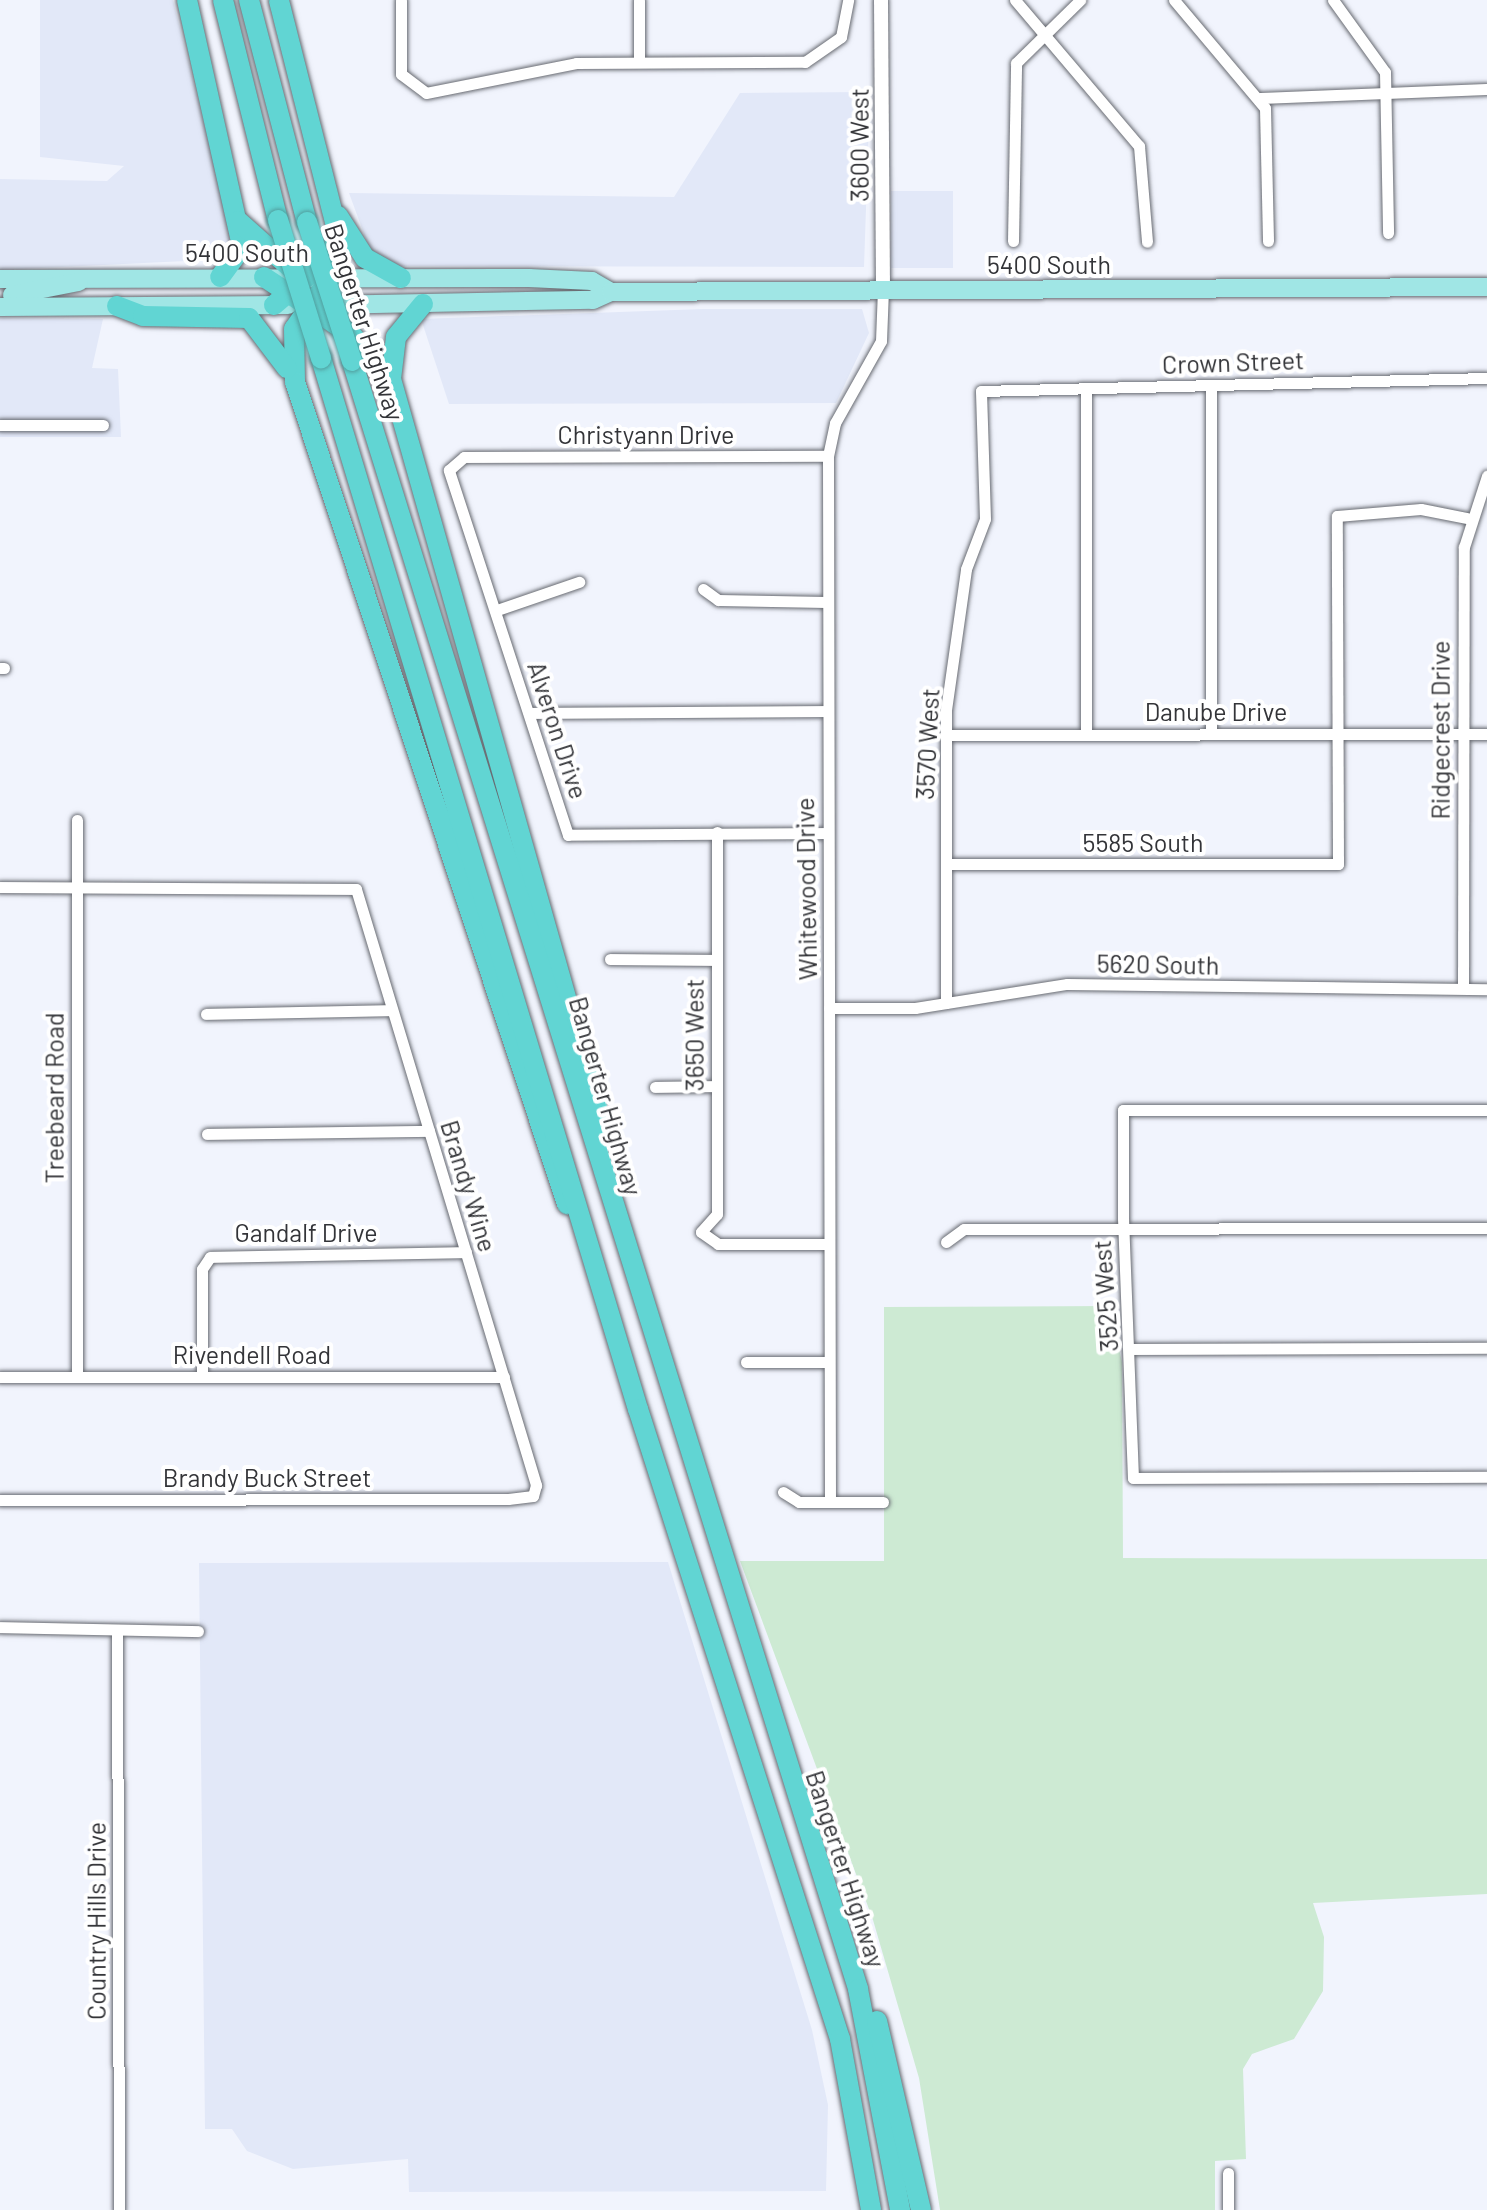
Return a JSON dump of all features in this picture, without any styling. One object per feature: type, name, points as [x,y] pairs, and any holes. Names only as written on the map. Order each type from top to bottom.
[{"type":"highway","points":[[187,0],[238,221],[241,258],[220,277]]},
{"type":"highway","name":"Bangerter Highway","points":[[223,0],[278,220],[638,1409],[840,2039],[872,2210]]},
{"type":"highway","name":"Bangerter Highway","points":[[249,0],[307,222],[668,1399],[858,1989],[900,2210]]},
{"type":"highway","points":[[279,0],[338,216],[365,258],[402,278]]},
{"type":"highway","points":[[338,216],[335,251],[308,293],[289,351],[295,382],[638,1409]]},
{"type":"highway","points":[[238,221],[364,347],[394,389]]},
{"type":"highway","points":[[264,277],[308,293]]},
{"type":"highway","points":[[423,304],[392,346],[394,389],[570,1002],[668,1399]]},
{"type":"highway","points":[[117,306],[143,316],[249,318],[295,382]]},
{"type":"highway","points":[[858,1989],[886,2048],[920,2210]]},
{"type":"highway","points":[[860,2132],[861,2210]]},
{"type":"main road","name":"5400 South","points":[[0,279],[264,277]]},
{"type":"main road","points":[[0,295],[62,290],[88,278]]},
{"type":"main road","name":"5400 South","points":[[0,307],[117,306],[308,293],[402,278],[592,280],[611,292]]},
{"type":"main road","name":"5400 South","points":[[308,293],[423,304],[592,300],[611,292],[1487,287]]},
{"type":"street","points":[[401,0],[401,74],[426,93],[576,63],[805,62],[840,38],[848,0]]},
{"type":"street","points":[[639,0],[639,62]]},
{"type":"street","name":"3600 West","points":[[881,0],[883,290]]},
{"type":"street","points":[[1015,0],[1139,146],[1147,242]]},
{"type":"street","points":[[1013,241],[1013,74],[1043,32],[1080,0]]},
{"type":"street","points":[[1174,0],[1260,98],[1268,241]]},
{"type":"street","points":[[1333,0],[1374,48],[1388,90],[1388,234]]},
{"type":"street","points":[[1260,98],[1487,89]]},
{"type":"street","name":"Whitewood Drive","points":[[830,1502],[828,456],[835,423],[881,341],[883,290]]},
{"type":"street","name":"Crown Street","points":[[981,391],[1487,378]]},
{"type":"street","points":[[1211,385],[1211,733]]},
{"type":"street","points":[[1086,388],[1086,733]]},
{"type":"street","name":"3570 West","points":[[946,1002],[946,735],[964,584],[985,518],[981,391]]},
{"type":"street","points":[[0,425],[103,425]]},
{"type":"street","name":"Christyann Drive","points":[[464,457],[828,456]]},
{"type":"street","name":"Alveron Drive","points":[[464,457],[450,478],[497,610],[568,835],[827,832]]},
{"type":"street","name":"Ridgecrest Drive","points":[[1463,988],[1462,733],[1467,518],[1487,476]]},
{"type":"street","points":[[1337,734],[1337,516],[1420,509],[1467,518]]},
{"type":"street","points":[[497,610],[578,582]]},
{"type":"street","points":[[703,589],[718,600],[826,602]]},
{"type":"street","points":[[529,712],[827,712]]},
{"type":"street","name":"5585 South","points":[[948,864],[1338,864],[1337,734]]},
{"type":"street","name":"Danube Drive","points":[[946,735],[1487,734]]},
{"type":"street","name":"Treebeard Road","points":[[77,820],[77,1377]]},
{"type":"street","name":"3650 West","points":[[717,832],[717,1214],[700,1232],[718,1244],[828,1244]]},
{"type":"street","points":[[0,888],[77,887]]},
{"type":"street","name":"Brandy Wine","points":[[77,887],[356,889],[535,1474],[533,1496]]},
{"type":"street","points":[[610,959],[716,960]]},
{"type":"street","name":"5620 South","points":[[830,1008],[946,1002],[1067,984],[1487,988]]},
{"type":"street","points":[[206,1014],[392,1010]]},
{"type":"street","points":[[655,1086],[716,1086]]},
{"type":"street","name":"3525 West","points":[[1487,1110],[1123,1110],[1122,1229],[1133,1350],[1133,1478],[1487,1477]]},
{"type":"street","points":[[207,1134],[429,1131]]},
{"type":"street","points":[[946,1242],[964,1229],[1487,1228]]},
{"type":"street","name":"Gandalf Drive","points":[[202,1377],[202,1269],[210,1257],[466,1252]]},
{"type":"street","points":[[1133,1350],[1487,1348]]},
{"type":"street","points":[[746,1362],[828,1362]]},
{"type":"street","name":"Rivendell Road","points":[[0,1377],[504,1377]]},
{"type":"street","points":[[784,1492],[830,1502],[883,1502]]},
{"type":"street","name":"Brandy Buck Street","points":[[0,1500],[533,1496]]},
{"type":"street","points":[[0,1628],[198,1631]]},
{"type":"street","name":"Country Hills Drive","points":[[117,1631],[119,2210]]},
{"type":"street","points":[[1228,2173],[1228,2210]]},
{"type":"shaded area","points":[[40,0],[173,0],[233,240],[226,259],[0,270],[0,179],[107,181],[124,166],[40,157]]},
{"type":"shaded area","points":[[870,92],[864,267],[397,266],[371,253],[349,193],[674,197],[740,93]]},
{"type":"shaded area","points":[[891,191],[953,191],[953,268],[891,268]]},
{"type":"shaded area","points":[[703,309],[862,309],[869,333],[836,403],[449,404],[421,319]]},
{"type":"shaded area","points":[[0,318],[103,319],[92,368],[118,369],[121,437],[0,437]]},
{"type":"shaded area","points":[[668,1562],[812,2030],[828,2105],[826,2191],[409,2192],[408,2159],[293,2169],[247,2151],[232,2129],[205,2129],[199,1563]]},
{"type":"green space","points":[[1109,1306],[1122,1362],[1123,1558],[1487,1559],[1487,1894],[1313,1903],[1324,1937],[1323,1991],[1294,2039],[1252,2054],[1243,2069],[1246,2159],[1215,2161],[1215,2210],[940,2210],[919,2078],[873,1920],[740,1561],[884,1561],[884,1307]]}]
